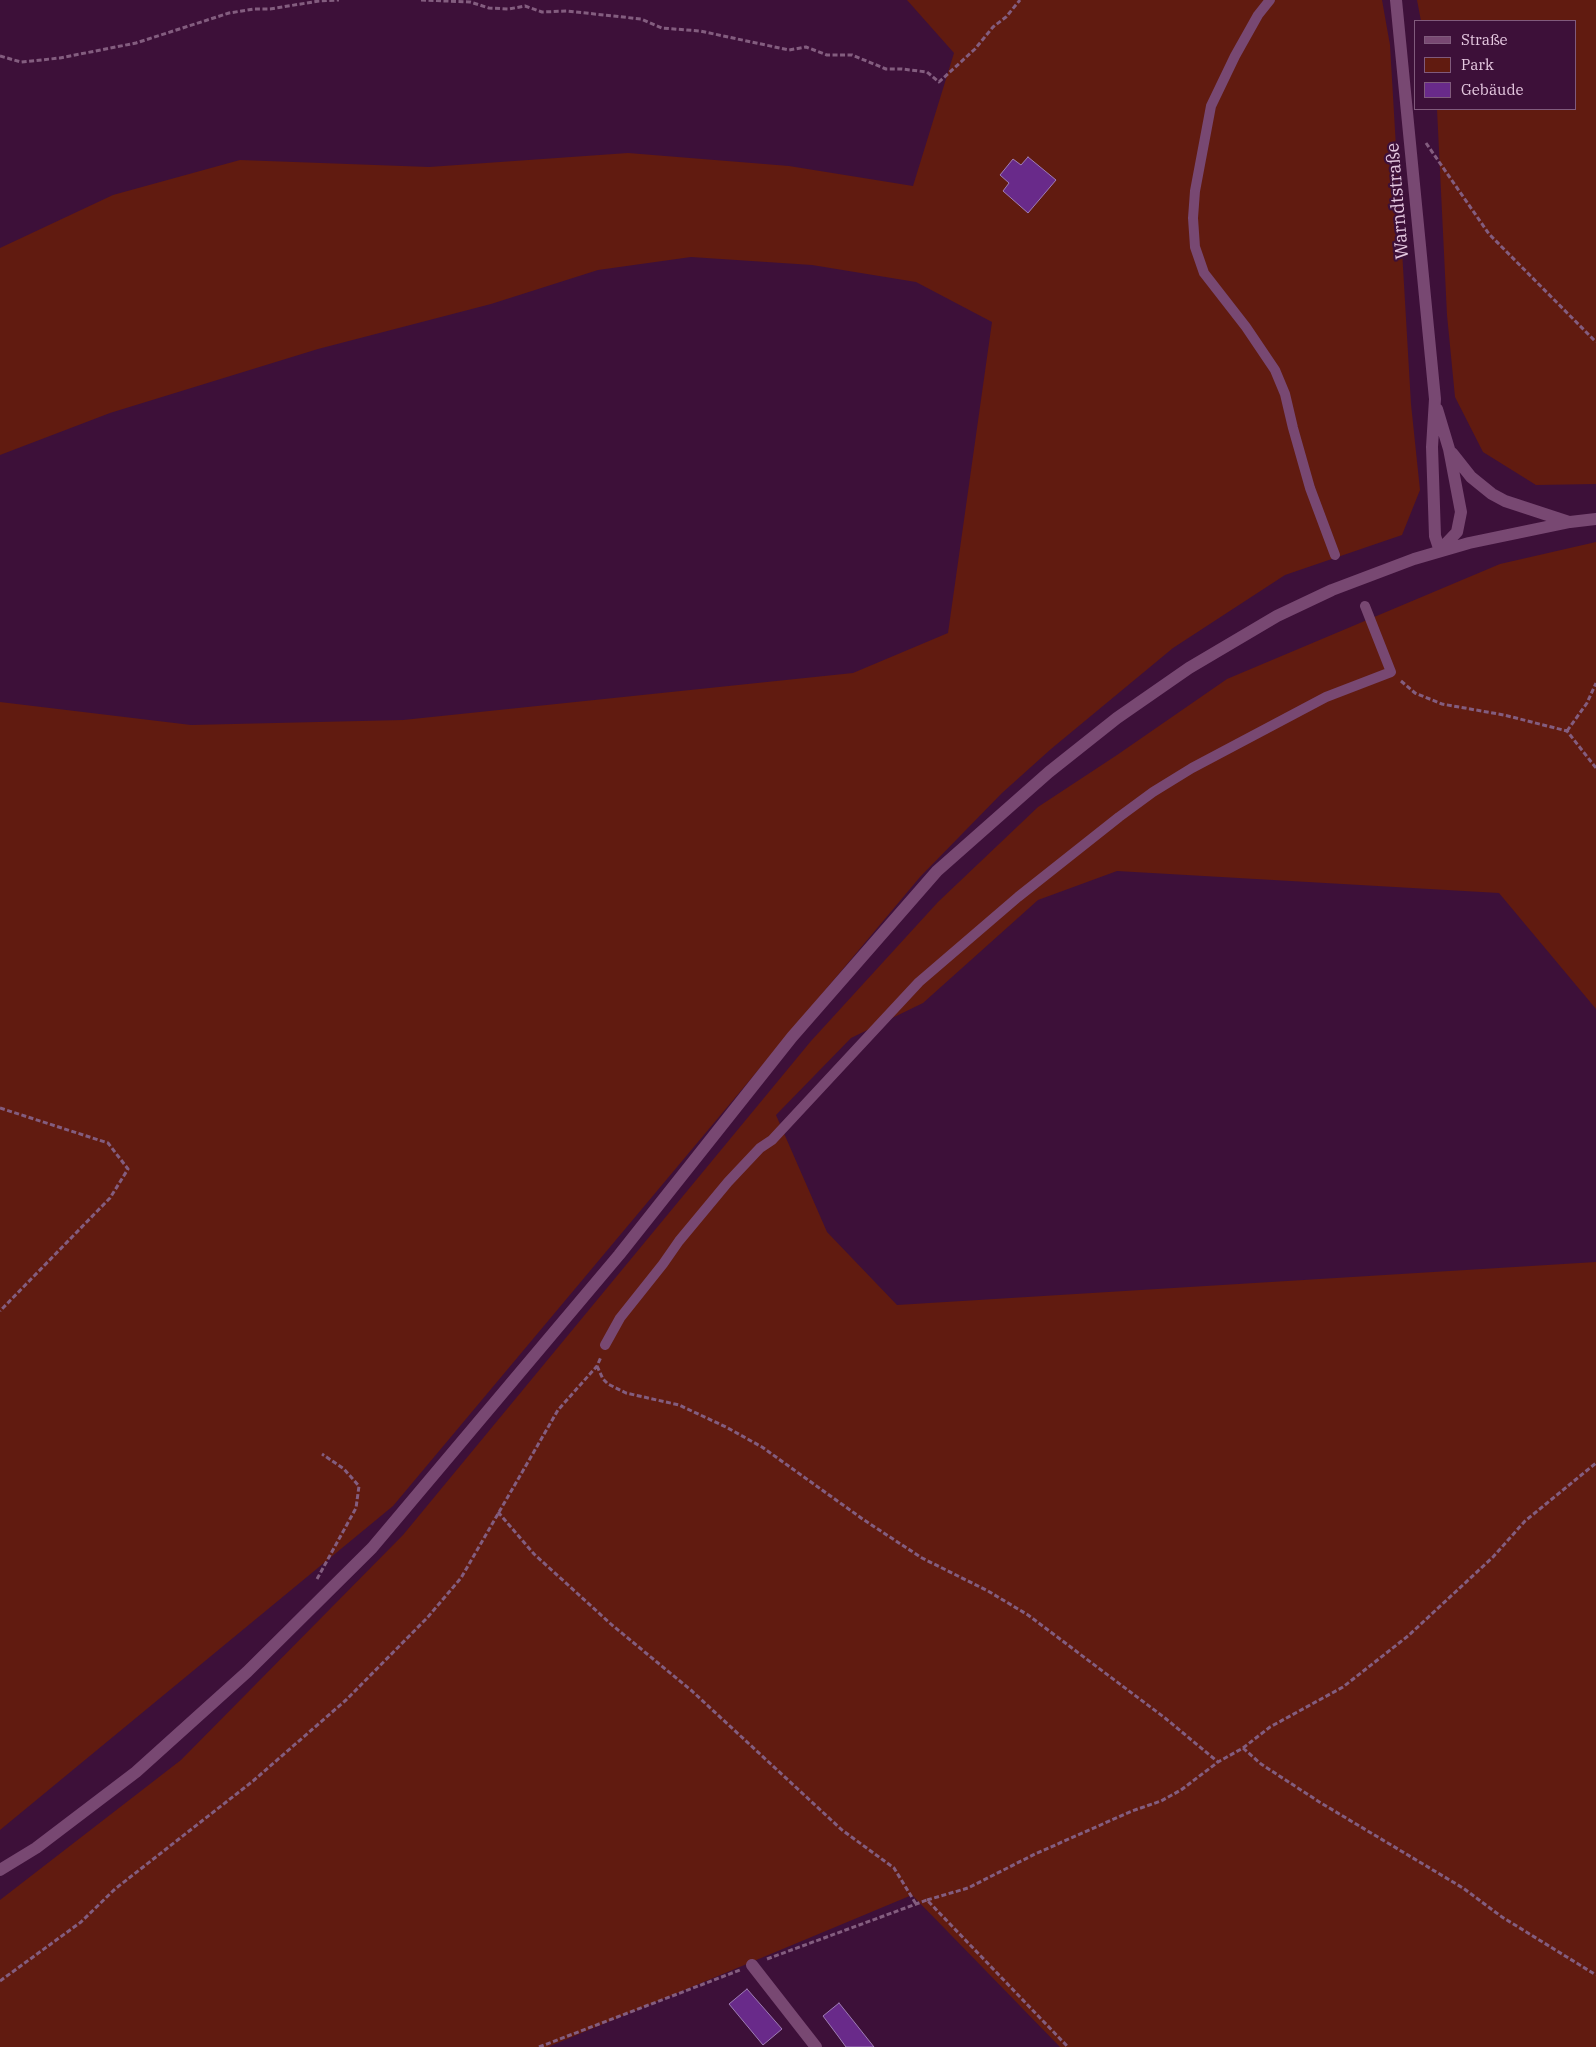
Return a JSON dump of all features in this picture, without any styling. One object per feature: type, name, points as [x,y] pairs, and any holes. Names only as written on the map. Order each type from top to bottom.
[{"type":"main road","name":"Warndtstraße","points":[[1396,0],[1435,399],[1432,447],[1436,536],[1440,551]]},
{"type":"main road","name":"Warndtstraße","points":[[1435,399],[1449,449],[1457,487],[1461,520],[1457,532],[1440,551]]},
{"type":"main road","points":[[1449,449],[1471,477],[1492,494],[1505,501],[1570,522]]},
{"type":"main road","points":[[0,1870],[36,1848],[136,1772],[247,1672],[372,1548],[619,1255],[792,1037],[937,871],[1049,772],[1117,718],[1188,668],[1277,616],[1324,594],[1387,568],[1469,542],[1570,522],[1596,519]]},
{"type":"main road","points":[[752,1965],[816,2047]]},
{"type":"lane","points":[[1270,0],[1258,15],[1235,56],[1211,106],[1196,191],[1193,218],[1195,247],[1204,273],[1246,327],[1274,370],[1285,394],[1310,488],[1335,555]]},
{"type":"lane","points":[[605,1345],[620,1318],[679,1241],[728,1182],[760,1148],[772,1140],[919,982],[1018,897],[1119,817],[1153,792],[1192,768],[1326,698],[1391,672],[1365,606]]},
{"type":"path","points":[[0,56],[21,62],[60,58],[136,43],[229,13],[254,9],[270,10],[319,1],[338,0]]},
{"type":"path","points":[[421,0],[470,2],[489,8],[509,9],[525,6],[542,12],[567,12],[641,19],[662,28],[700,31],[788,50],[806,48],[827,55],[852,55],[886,70],[902,69],[927,72],[939,82],[970,54],[1020,0]]},
{"type":"path","points":[[1424,141],[1489,234],[1596,342]]},
{"type":"path","points":[[1391,672],[1415,693],[1442,704],[1504,715],[1567,731],[1596,768]]},
{"type":"path","points":[[1567,731],[1587,703],[1596,683]]},
{"type":"path","points":[[0,1108],[108,1143],[128,1169],[110,1198],[0,1311]]},
{"type":"path","points":[[0,1981],[81,1922],[115,1889],[253,1781],[346,1700],[427,1618],[461,1578],[558,1410],[597,1366],[605,1345]]},
{"type":"path","points":[[597,1366],[603,1379],[608,1384],[626,1394],[679,1405],[726,1427],[762,1447],[864,1520],[922,1558],[988,1591],[1028,1615],[1165,1718],[1218,1762]]},
{"type":"path","points":[[312,1586],[322,1573],[356,1508],[359,1486],[344,1469],[322,1454]]},
{"type":"path","points":[[539,2047],[916,1904],[968,1888],[1034,1854],[1132,1811],[1161,1801],[1181,1790],[1218,1762],[1243,1748],[1270,1727],[1343,1687],[1408,1636],[1493,1557],[1525,1521],[1596,1463]]},
{"type":"path","points":[[498,1512],[534,1554],[612,1625],[692,1690],[842,1830],[894,1868],[916,1904]]},
{"type":"path","points":[[1243,1748],[1261,1764],[1321,1803],[1462,1888],[1502,1917],[1596,1975]]},
{"type":"path","points":[[927,1900],[1068,2047]]},
{"type":"green space","points":[[907,0],[1382,0],[1390,45],[1411,404],[1420,490],[1402,535],[1285,575],[1173,648],[1051,749],[1002,793],[920,877],[393,1506],[0,1830],[0,702],[191,725],[403,720],[853,673],[948,633],[992,322],[916,282],[812,265],[691,257],[598,270],[491,304],[318,349],[110,413],[0,455],[0,248],[113,195],[240,160],[429,167],[628,153],[789,166],[913,186],[954,53]]},
{"type":"green space","points":[[1417,0],[1596,0],[1596,484],[1536,485],[1483,452],[1455,397],[1447,315],[1437,110],[1576,110],[1576,20],[1421,20]]},
{"type":"green space","points":[[1596,542],[1596,1009],[1499,893],[1117,871],[1038,900],[923,1003],[851,1038],[776,1115],[827,1232],[897,1305],[1596,1262],[1596,2047],[1060,2047],[912,1895],[548,2047],[0,2047],[0,1900],[181,1760],[403,1535],[811,1041],[938,902],[1038,807],[1227,679],[1500,564]]},
{"type":"building","points":[[1028,157],[1056,180],[1028,213],[1003,191],[1009,183],[1000,175],[1013,159],[1021,165]]},
{"type":"building","points":[[747,1989],[782,2029],[763,2045],[729,2004]]},
{"type":"building","points":[[839,2003],[874,2047],[846,2047],[823,2016]]}]
